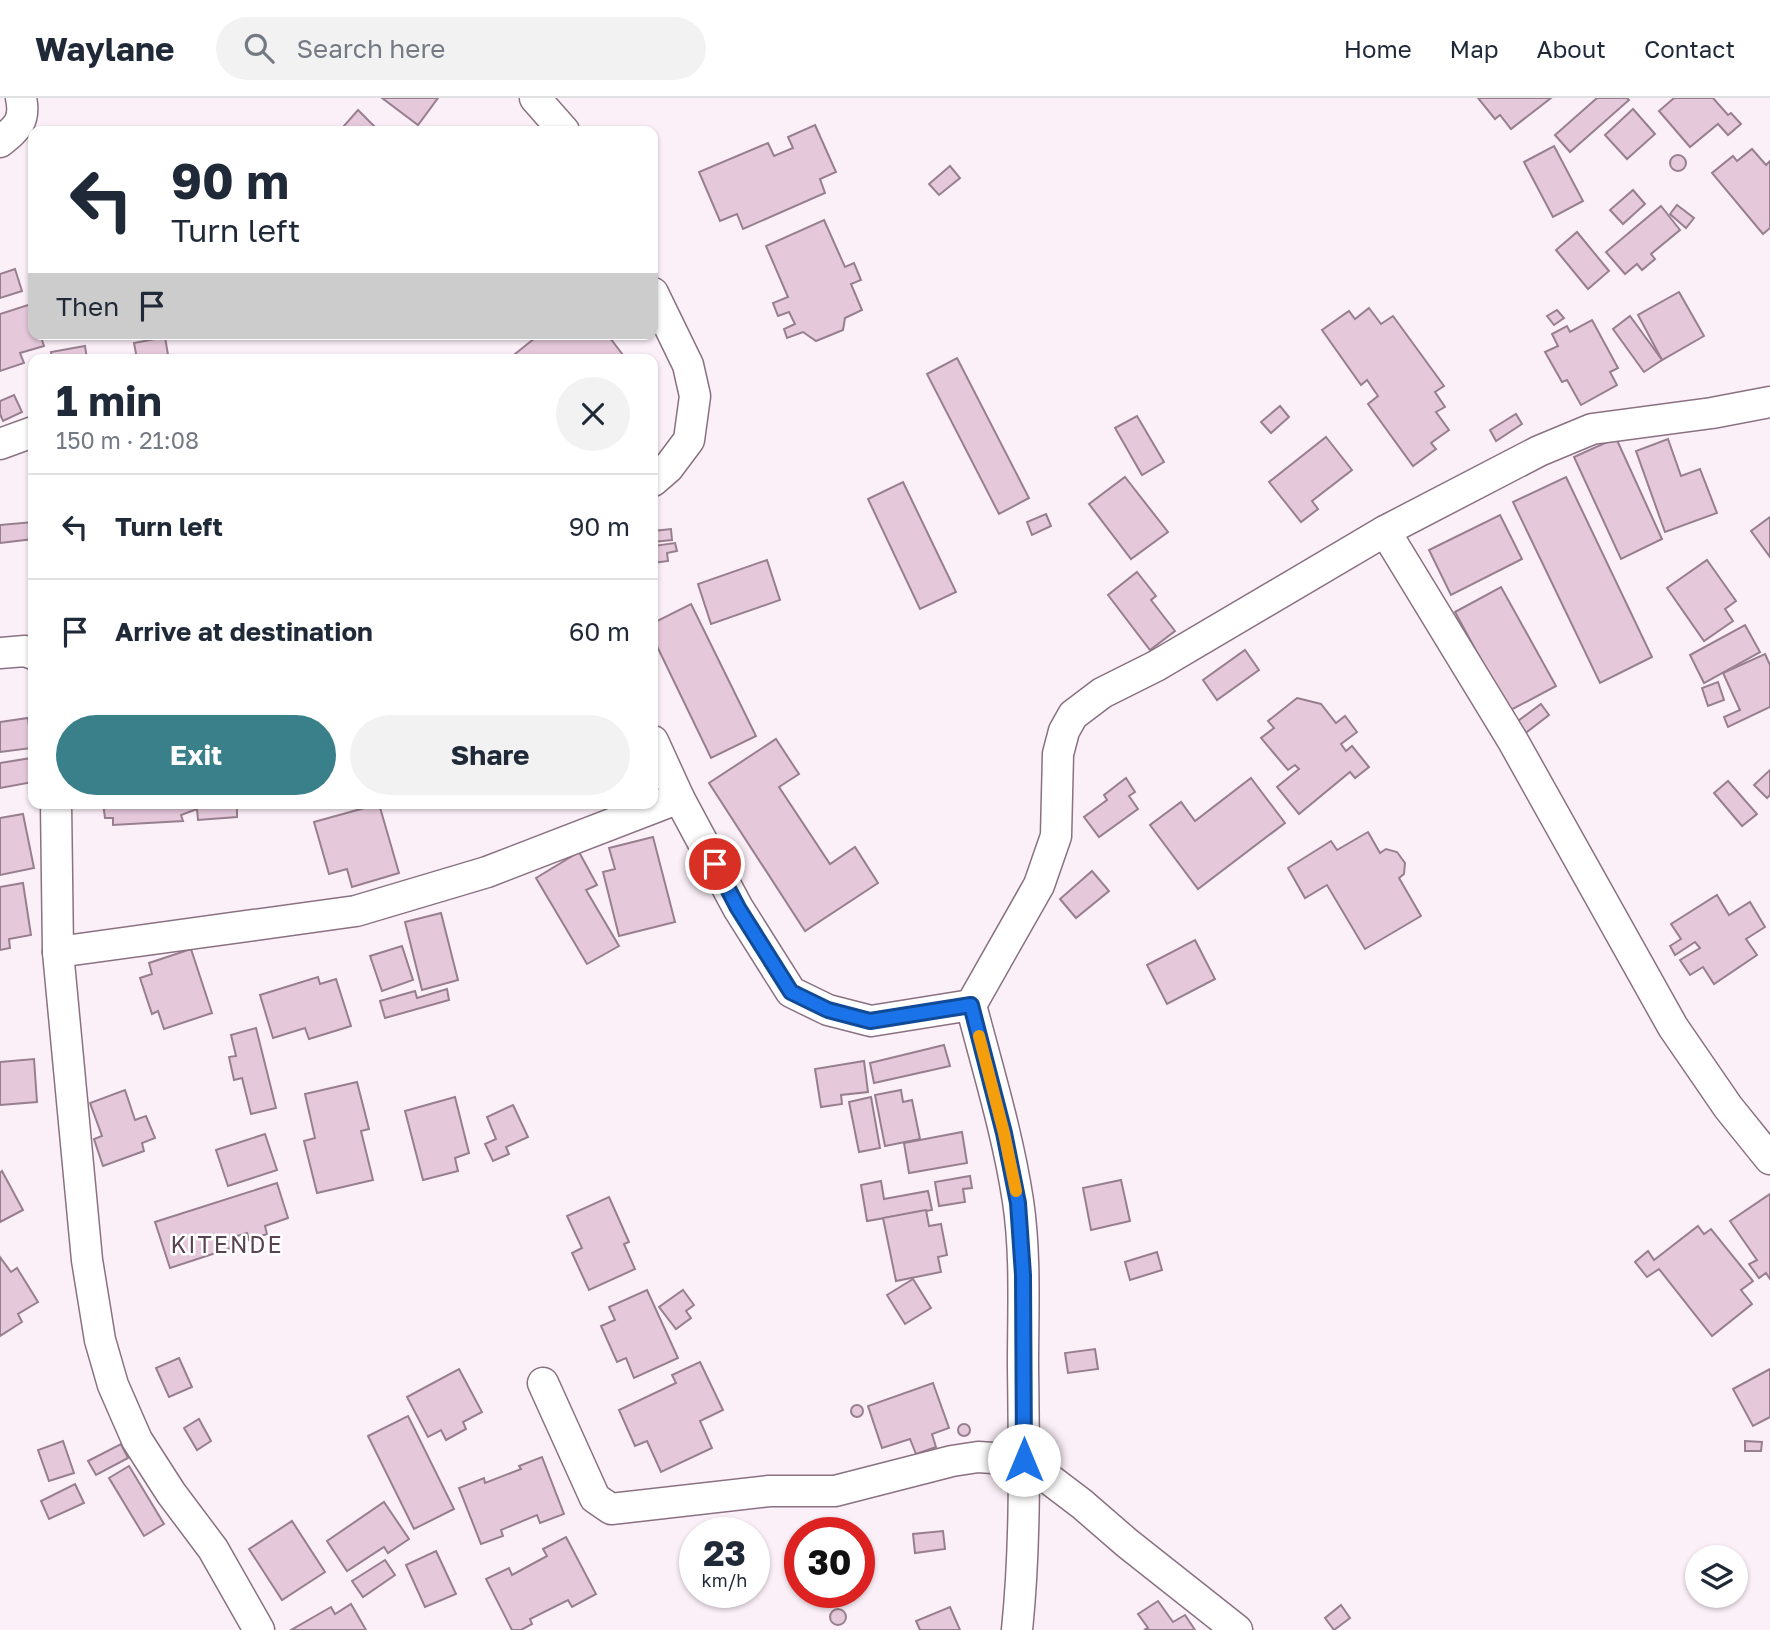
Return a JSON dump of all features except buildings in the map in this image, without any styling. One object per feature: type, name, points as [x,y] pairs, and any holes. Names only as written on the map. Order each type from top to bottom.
[{"type":"street","points":[[0,142],[22,121],[24,110],[21,98]]},
{"type":"street","points":[[535,98],[560,126]]},
{"type":"street","points":[[658,303],[688,365],[695,396],[690,440],[658,477]]},
{"type":"street","points":[[1017,1630],[1022,1581],[1024,1460],[1023,1275],[1018,1203],[1004,1133],[971,1005],[1039,885],[1056,836],[1058,754],[1064,731],[1073,715],[1102,693],[1156,666],[1385,531],[1539,451],[1592,429],[1712,413],[1770,402]]},
{"type":"street","points":[[0,444],[28,434]]},
{"type":"street","points":[[1385,531],[1513,741],[1673,1027],[1728,1107],[1770,1158]]},
{"type":"street","points":[[0,653],[28,652]]},
{"type":"street","points":[[658,752],[679,798],[738,908],[791,992],[828,1010],[870,1021],[971,1005]]},
{"type":"street","points":[[658,806],[679,798]]},
{"type":"street","points":[[56,809],[58,952],[87,1260],[100,1340],[113,1385],[138,1440],[171,1493],[212,1549],[259,1630]]},
{"type":"street","points":[[58,952],[356,911],[487,872],[650,809]]},
{"type":"street","points":[[543,1382],[595,1498],[611,1509],[769,1491],[835,1491],[952,1461],[978,1457],[1024,1460],[1237,1630]]},
{"type":"slow traffic","points":[[979,1036],[1016,1191]]},
{"type":"district","name":"KITENDE","points":[[227,1244]]},
{"type":"route","points":[[715,864],[738,908],[791,992],[828,1010],[870,1021],[971,1005],[1004,1133],[1018,1203],[1023,1275],[1024,1460]]}]
